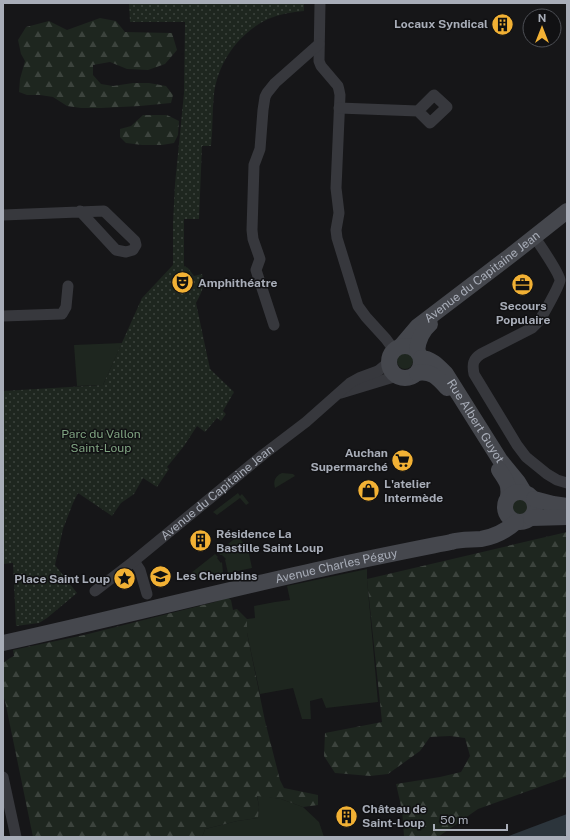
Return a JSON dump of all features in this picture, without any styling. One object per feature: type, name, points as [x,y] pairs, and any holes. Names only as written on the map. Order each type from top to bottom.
[{"type":"main road","name":"Avenue du Capitaine Jean","points":[[418,361],[418,345],[422,334],[428,325],[536,239],[567,211]]},
{"type":"main road","name":"Avenue du Capitaine Jean","points":[[395,353],[418,326],[567,218]]},
{"type":"main road","points":[[409,346],[418,361],[412,376],[407,378],[397,376],[391,370],[395,353],[409,346]]},
{"type":"main road","name":"Rue Albert Guyot","points":[[508,497],[509,491],[507,481],[471,428],[448,390],[441,381],[424,372],[418,361],[426,358],[437,365],[446,374],[500,460],[529,496]]},
{"type":"main road","points":[[567,506],[553,504],[515,492],[508,497],[505,506],[518,518],[567,517]]},
{"type":"main road","points":[[518,518],[534,514],[536,509],[529,496]]},
{"type":"main road","name":"Avenue Charles Péguy","points":[[3,643],[76,627],[230,589],[458,540],[483,539],[511,527],[518,518]]},
{"type":"street","points":[[320,3],[319,61],[321,66],[338,86],[339,90],[336,188],[342,229],[336,238],[356,300],[363,313],[395,353]]},
{"type":"street","points":[[274,325],[256,270],[260,259],[252,230],[254,165],[260,148],[264,103],[267,93],[319,44]]},
{"type":"street","points":[[339,108],[418,111]]},
{"type":"street","points":[[3,215],[104,210],[135,241],[136,245],[133,250],[126,252],[116,250],[80,212]]},
{"type":"street","points":[[536,239],[558,274],[563,279],[538,321],[532,328],[477,356],[472,366],[474,374],[526,457],[547,474],[557,480],[567,483]]},
{"type":"street","points":[[3,316],[62,314],[66,307],[68,286]]},
{"type":"street","name":"Avenue du Capitaine Jean","points":[[95,591],[134,561],[264,454],[306,422],[350,383],[378,371],[395,353]]},
{"type":"street","points":[[339,394],[397,376]]},
{"type":"street","points":[[134,561],[140,570],[147,594]]},
{"type":"street","points":[[3,777],[16,837]]},
{"type":"green space","name":"Parc du Vallon Saint-Loup","points":[[129,3],[304,3],[304,11],[277,16],[258,25],[239,40],[225,60],[216,82],[214,94],[211,146],[202,146],[199,219],[184,219],[184,266],[188,268],[194,276],[202,274],[203,278],[202,289],[196,303],[210,369],[234,392],[223,411],[226,414],[221,421],[217,418],[205,432],[197,426],[184,446],[167,467],[169,469],[157,487],[143,478],[134,494],[121,503],[112,516],[78,493],[63,529],[55,565],[77,593],[39,623],[16,626],[13,563],[3,564],[3,391],[103,385],[142,298],[173,265],[175,184],[184,93],[185,22],[130,22]]},
{"type":"green space","points":[[100,18],[116,21],[125,32],[172,33],[177,50],[165,64],[148,70],[127,69],[110,62],[93,65],[93,75],[101,84],[113,86],[133,83],[149,83],[166,86],[173,95],[171,103],[140,106],[81,108],[67,106],[53,97],[27,95],[19,92],[20,79],[25,61],[21,54],[18,40],[26,27],[49,21],[67,30]]},
{"type":"green space","points":[[143,115],[167,115],[179,121],[178,135],[174,143],[162,145],[142,145],[126,143],[120,137],[120,129],[131,126]]},
{"type":"green space","points":[[122,343],[103,385],[77,386],[74,345]]},
{"type":"green space","points":[[405,353],[411,355],[413,361],[411,367],[405,369],[399,367],[397,361],[399,355]]},
{"type":"green space","points":[[282,473],[293,474],[295,476],[275,488],[275,479]]},
{"type":"green space","points":[[238,493],[240,496],[242,494],[249,503],[246,505],[240,498],[217,515],[213,512]]},
{"type":"green space","points":[[521,497],[527,500],[530,506],[527,512],[521,515],[515,512],[512,506],[515,500]]},
{"type":"green space","points":[[567,532],[567,777],[478,809],[438,837],[403,837],[402,810],[396,784],[461,772],[470,756],[465,738],[450,736],[430,737],[420,751],[388,774],[370,776],[335,773],[324,756],[325,733],[382,722],[367,579]]},
{"type":"green space","points":[[238,536],[248,549],[252,568],[228,573],[226,559],[218,552]]},
{"type":"green space","points":[[215,554],[221,563],[222,562],[223,573],[196,580],[191,573]]},
{"type":"green space","points":[[367,569],[378,702],[326,708],[322,698],[310,701],[311,719],[302,719],[293,688],[260,694],[247,633],[247,619],[255,618],[254,606],[290,600],[287,586]]},
{"type":"green space","points":[[227,597],[231,600],[233,610],[237,609],[247,619],[247,633],[265,721],[280,780],[284,788],[318,795],[318,805],[303,807],[281,799],[257,796],[259,807],[258,818],[237,821],[205,829],[202,837],[33,837],[3,695],[3,663],[14,656],[13,650],[84,635],[215,602]]},
{"type":"green space","points":[[257,795],[281,799],[303,807],[319,822],[324,837],[202,837],[205,829],[237,821],[258,818],[259,807]]},
{"type":"shaded area","points":[[567,814],[567,835],[561,837],[506,837]]},
{"type":"place","name":"Locaux Syndical","points":[[503,24]]},
{"type":"place","name":"Amphithéatre","points":[[182,283]]},
{"type":"place","name":"Secours Populaire","points":[[523,285]]},
{"type":"place","name":"Auchan Supermarché","points":[[403,460]]},
{"type":"place","name":"L'atelier Intermède","points":[[368,491]]},
{"type":"place","name":"Résidence La Bastille Saint Loup","points":[[201,541]]},
{"type":"place","name":"Les Cherubins","points":[[161,576]]},
{"type":"place","name":"Place Saint Loup","points":[[125,579]]},
{"type":"place","name":"Château de Saint-Loup","points":[[347,816]]}]
